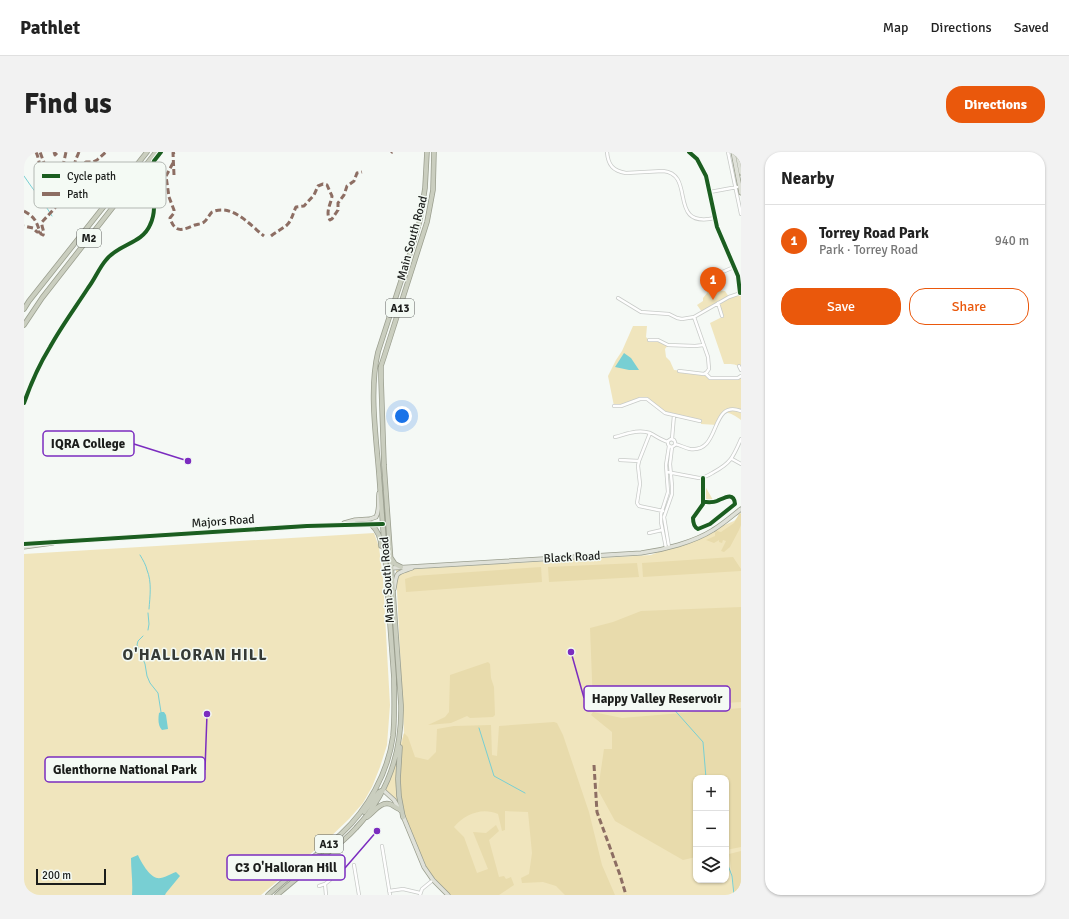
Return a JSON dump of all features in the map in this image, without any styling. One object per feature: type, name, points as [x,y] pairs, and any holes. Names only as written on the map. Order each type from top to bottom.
[{"type":"highway","name":"M2","points":[[139,162],[147,152]]},
{"type":"highway","name":"M2","points":[[148,162],[156,152]]},
{"type":"highway","name":"Main South Road","points":[[268,895],[353,822],[363,809],[378,783],[391,746],[395,715],[394,678],[385,568],[374,378],[378,352],[420,220],[425,188],[427,152]]},
{"type":"highway","name":"Main South Road","points":[[277,895],[346,838],[364,819],[383,790],[394,760],[400,736],[401,705],[384,465],[380,378],[381,366],[427,222],[433,190],[434,152]]},
{"type":"highway","name":"M2","points":[[24,309],[103,208]]},
{"type":"highway","name":"M2","points":[[24,325],[42,298],[112,208]]},
{"type":"highway","points":[[420,220],[427,222]]},
{"type":"highway","points":[[375,408],[377,403],[377,380],[380,378]]},
{"type":"highway","name":"A13","points":[[371,524],[377,531],[381,540],[385,560]]},
{"type":"highway","points":[[391,557],[396,564],[401,567]]},
{"type":"highway","points":[[385,568],[392,568]]},
{"type":"highway","points":[[400,736],[398,779],[399,796],[403,817]]},
{"type":"highway","points":[[353,822],[365,811],[379,792],[383,790],[378,783]]},
{"type":"highway","points":[[364,819],[379,806],[384,804],[391,804],[399,809]]},
{"type":"main road","points":[[733,152],[741,193]]},
{"type":"main road","points":[[737,152],[741,173]]},
{"type":"main road","name":"A13","points":[[335,525],[355,520],[370,519],[376,516],[379,512],[378,500],[380,488]]},
{"type":"main road","name":"Black Road","points":[[392,568],[641,553],[667,548],[692,540],[713,530],[741,509]]},
{"type":"main road","name":"Majors Road","points":[[24,547],[58,542],[217,531],[388,523]]},
{"type":"main road","name":"Majors Road","points":[[24,544],[50,541],[58,542]]},
{"type":"main road","name":"A13","points":[[393,592],[395,577],[398,573],[417,566]]},
{"type":"main road","points":[[383,790],[394,800],[399,809],[424,867],[433,880],[448,895]]},
{"type":"street","points":[[607,152],[608,161],[611,166],[620,172],[669,171],[673,173],[679,180],[684,205],[687,211],[696,218],[702,220],[715,218]]},
{"type":"street","points":[[618,298],[641,312],[669,314],[682,319],[694,316],[735,294],[740,293],[740,278],[717,227],[706,176],[697,159],[689,152]]},
{"type":"street","points":[[728,152],[739,187],[741,214]]},
{"type":"street","points":[[710,192],[739,187]]},
{"type":"street","points":[[704,275],[720,273],[734,267]]},
{"type":"street","points":[[718,303],[722,316]]},
{"type":"street","points":[[694,316],[709,363],[709,369],[706,374]]},
{"type":"street","points":[[649,340],[658,340],[668,345],[704,345]]},
{"type":"street","points":[[739,366],[741,370]]},
{"type":"street","points":[[679,371],[706,374],[710,378],[738,378],[741,376]]},
{"type":"street","points":[[614,406],[621,406],[640,399],[647,399],[665,413],[700,421]]},
{"type":"street","points":[[674,415],[672,439],[675,441],[675,444],[690,449],[705,446],[713,435],[720,417],[727,410],[732,408],[741,411]]},
{"type":"street","points":[[616,437],[637,431],[650,433],[663,441],[668,442],[671,447],[670,472],[672,494],[664,511],[667,548]]},
{"type":"street","points":[[650,433],[639,461],[640,484],[637,505],[664,511]]},
{"type":"street","points":[[668,442],[672,439]]},
{"type":"street","points":[[667,472],[703,478],[721,468],[732,459],[741,439]]},
{"type":"street","points":[[667,548],[661,522],[669,485],[666,465],[671,447],[675,444]]},
{"type":"street","points":[[732,459],[741,464]]},
{"type":"street","points":[[620,460],[639,461]]},
{"type":"street","points":[[703,478],[703,502],[702,506],[693,518],[696,528],[698,529],[710,524],[736,503],[732,497],[723,497],[714,502],[703,502]]},
{"type":"street","points":[[649,533],[662,530]]},
{"type":"street","points":[[382,846],[390,895]]},
{"type":"street","points":[[354,865],[359,895]]},
{"type":"street","points":[[319,886],[330,880]]},
{"type":"street","points":[[389,891],[403,889],[420,894],[422,889],[433,880]]},
{"type":"street","points":[[325,884],[326,895]]},
{"type":"shaded area","points":[[739,278],[741,278],[741,370],[736,365],[724,364],[710,323],[722,317],[718,303],[702,312],[697,305],[703,301],[708,288],[725,291],[729,297],[739,293]]},
{"type":"shaded area","points":[[633,326],[647,326],[646,337],[649,340],[655,340],[668,345],[665,349],[666,357],[670,361],[674,370],[706,374],[710,378],[738,378],[741,376],[741,420],[730,414],[723,413],[717,425],[701,424],[701,422],[665,413],[647,399],[640,399],[621,406],[614,406],[608,376],[622,351]]},
{"type":"shaded area","points":[[704,486],[713,500],[707,501],[705,499]]},
{"type":"shaded area","points":[[741,513],[741,525],[739,530],[730,547],[724,552],[721,551],[726,541],[723,540],[722,543],[719,542],[719,540],[714,543],[706,540],[715,536],[717,531],[721,532],[734,523]]},
{"type":"shaded area","points":[[741,514],[741,895],[453,895],[429,873],[400,806],[395,798],[386,790],[404,733],[396,570],[651,555],[734,521]]},
{"type":"shaded area","points":[[374,533],[379,547],[383,579],[390,705],[387,745],[372,787],[363,803],[349,819],[326,841],[261,895],[24,895],[24,554]]},
{"type":"shaded area","points":[[733,557],[741,571],[643,577],[642,563]]},
{"type":"shaded area","points":[[637,563],[639,577],[549,582],[548,567]]},
{"type":"shaded area","points":[[541,567],[542,582],[406,592],[405,579],[414,576]]},
{"type":"shaded area","points":[[741,607],[741,702],[604,711],[603,705],[593,705],[590,628],[613,622],[641,611]]},
{"type":"shaded area","points":[[488,662],[490,664],[491,678],[494,687],[495,715],[493,717],[470,718],[467,716],[451,723],[428,725],[445,717],[449,712],[450,675]]},
{"type":"shaded area","points":[[741,708],[741,847],[729,849],[729,775],[693,775],[693,858],[683,860],[615,821],[598,790],[604,749],[612,749],[612,732],[591,715],[593,712],[622,718]]},
{"type":"shaded area","points":[[557,723],[563,735],[589,812],[602,865],[615,895],[565,895],[556,886],[543,882],[522,883],[521,878],[529,874],[532,853],[528,812],[505,811],[505,830],[502,831],[498,814],[486,811],[474,813],[463,818],[454,827],[464,837],[477,873],[488,869],[473,832],[486,833],[496,825],[499,831],[489,840],[499,877],[504,876],[506,879],[511,877],[514,885],[499,895],[450,895],[429,873],[397,795],[395,782],[404,733],[408,737],[415,757],[428,760],[436,752],[437,729],[454,726],[491,725],[492,755],[497,756],[499,726]]},
{"type":"shaded area","points":[[741,851],[741,895],[735,895],[729,854]]},
{"type":"water","points":[[624,353],[631,358],[639,370],[629,370],[615,367]]},
{"type":"water","points":[[164,712],[166,715],[168,729],[162,730],[160,726],[159,713]]},
{"type":"water","points":[[138,855],[151,875],[154,877],[162,878],[176,872],[180,876],[165,895],[132,895],[131,858]]},
{"type":"waterway","points":[[24,176],[34,190]]},
{"type":"waterway","points":[[47,208],[52,216]]},
{"type":"waterway","points":[[140,555],[146,566],[150,579],[149,609]]},
{"type":"waterway","points":[[148,613],[148,630]]},
{"type":"waterway","points":[[143,636],[138,641],[137,645],[145,664],[150,683],[158,693],[161,712]]},
{"type":"waterway","points":[[649,688],[662,696],[703,742],[706,775]]},
{"type":"waterway","points":[[479,728],[494,776],[525,793]]},
{"type":"waterway","points":[[729,868],[732,876],[734,895]]},
{"type":"marked path","points":[[36,152],[39,162]]},
{"type":"marked path","points":[[40,152],[44,162]]},
{"type":"marked path","points":[[54,152],[55,155],[58,152]]},
{"type":"marked path","points":[[64,162],[66,152]]},
{"type":"marked path","points":[[75,162],[79,152]]},
{"type":"marked path","points":[[93,162],[106,152]]},
{"type":"marked path","points":[[174,175],[173,153],[177,152]]},
{"type":"marked path","points":[[86,162],[93,162]]},
{"type":"marked path","points":[[173,163],[166,176],[169,197],[174,210],[174,213],[170,218],[174,227],[177,229],[183,229],[203,223],[212,212],[227,210],[240,216],[264,236]]},
{"type":"marked path","points":[[271,236],[287,225],[296,207],[304,206],[314,195],[318,186],[323,184],[327,185],[332,196],[328,214],[330,220],[332,219],[338,210],[338,203],[344,195],[347,186],[354,181],[357,173],[362,172]]},
{"type":"marked path","points":[[40,232],[43,235],[44,232],[42,222],[55,208]]},
{"type":"marked path","points":[[24,211],[31,215],[35,220],[40,232],[37,232],[33,228],[24,226]]},
{"type":"marked path","points":[[594,765],[597,812],[626,895]]},
{"type":"cycle path","points":[[154,162],[161,152]]},
{"type":"cycle path","points":[[689,152],[697,159],[706,176],[717,227],[738,276],[740,293]]},
{"type":"cycle path","points":[[24,403],[29,388],[46,354],[104,263],[117,250],[136,240],[146,231],[153,218],[154,208]]},
{"type":"cycle path","points":[[703,478],[703,504],[693,518],[694,524],[698,529],[710,524],[735,504],[733,498],[728,496],[714,502],[710,502],[708,502],[705,502],[703,502]]},
{"type":"cycle path","points":[[24,544],[307,526],[383,524]]},
{"type":"place","name":"Torrey Road Park","points":[[713,300]]},
{"type":"place","name":"IQRA College","points":[[188,461]]},
{"type":"place","name":"Happy Valley Reservoir","points":[[571,652]]},
{"type":"place","name":"Glenthorne National Park","points":[[207,714]]},
{"type":"place","name":"C3 O'Halloran Hill","points":[[377,831]]},
{"type":"district","name":"O'HALLORAN HILL","points":[[195,654]]}]
